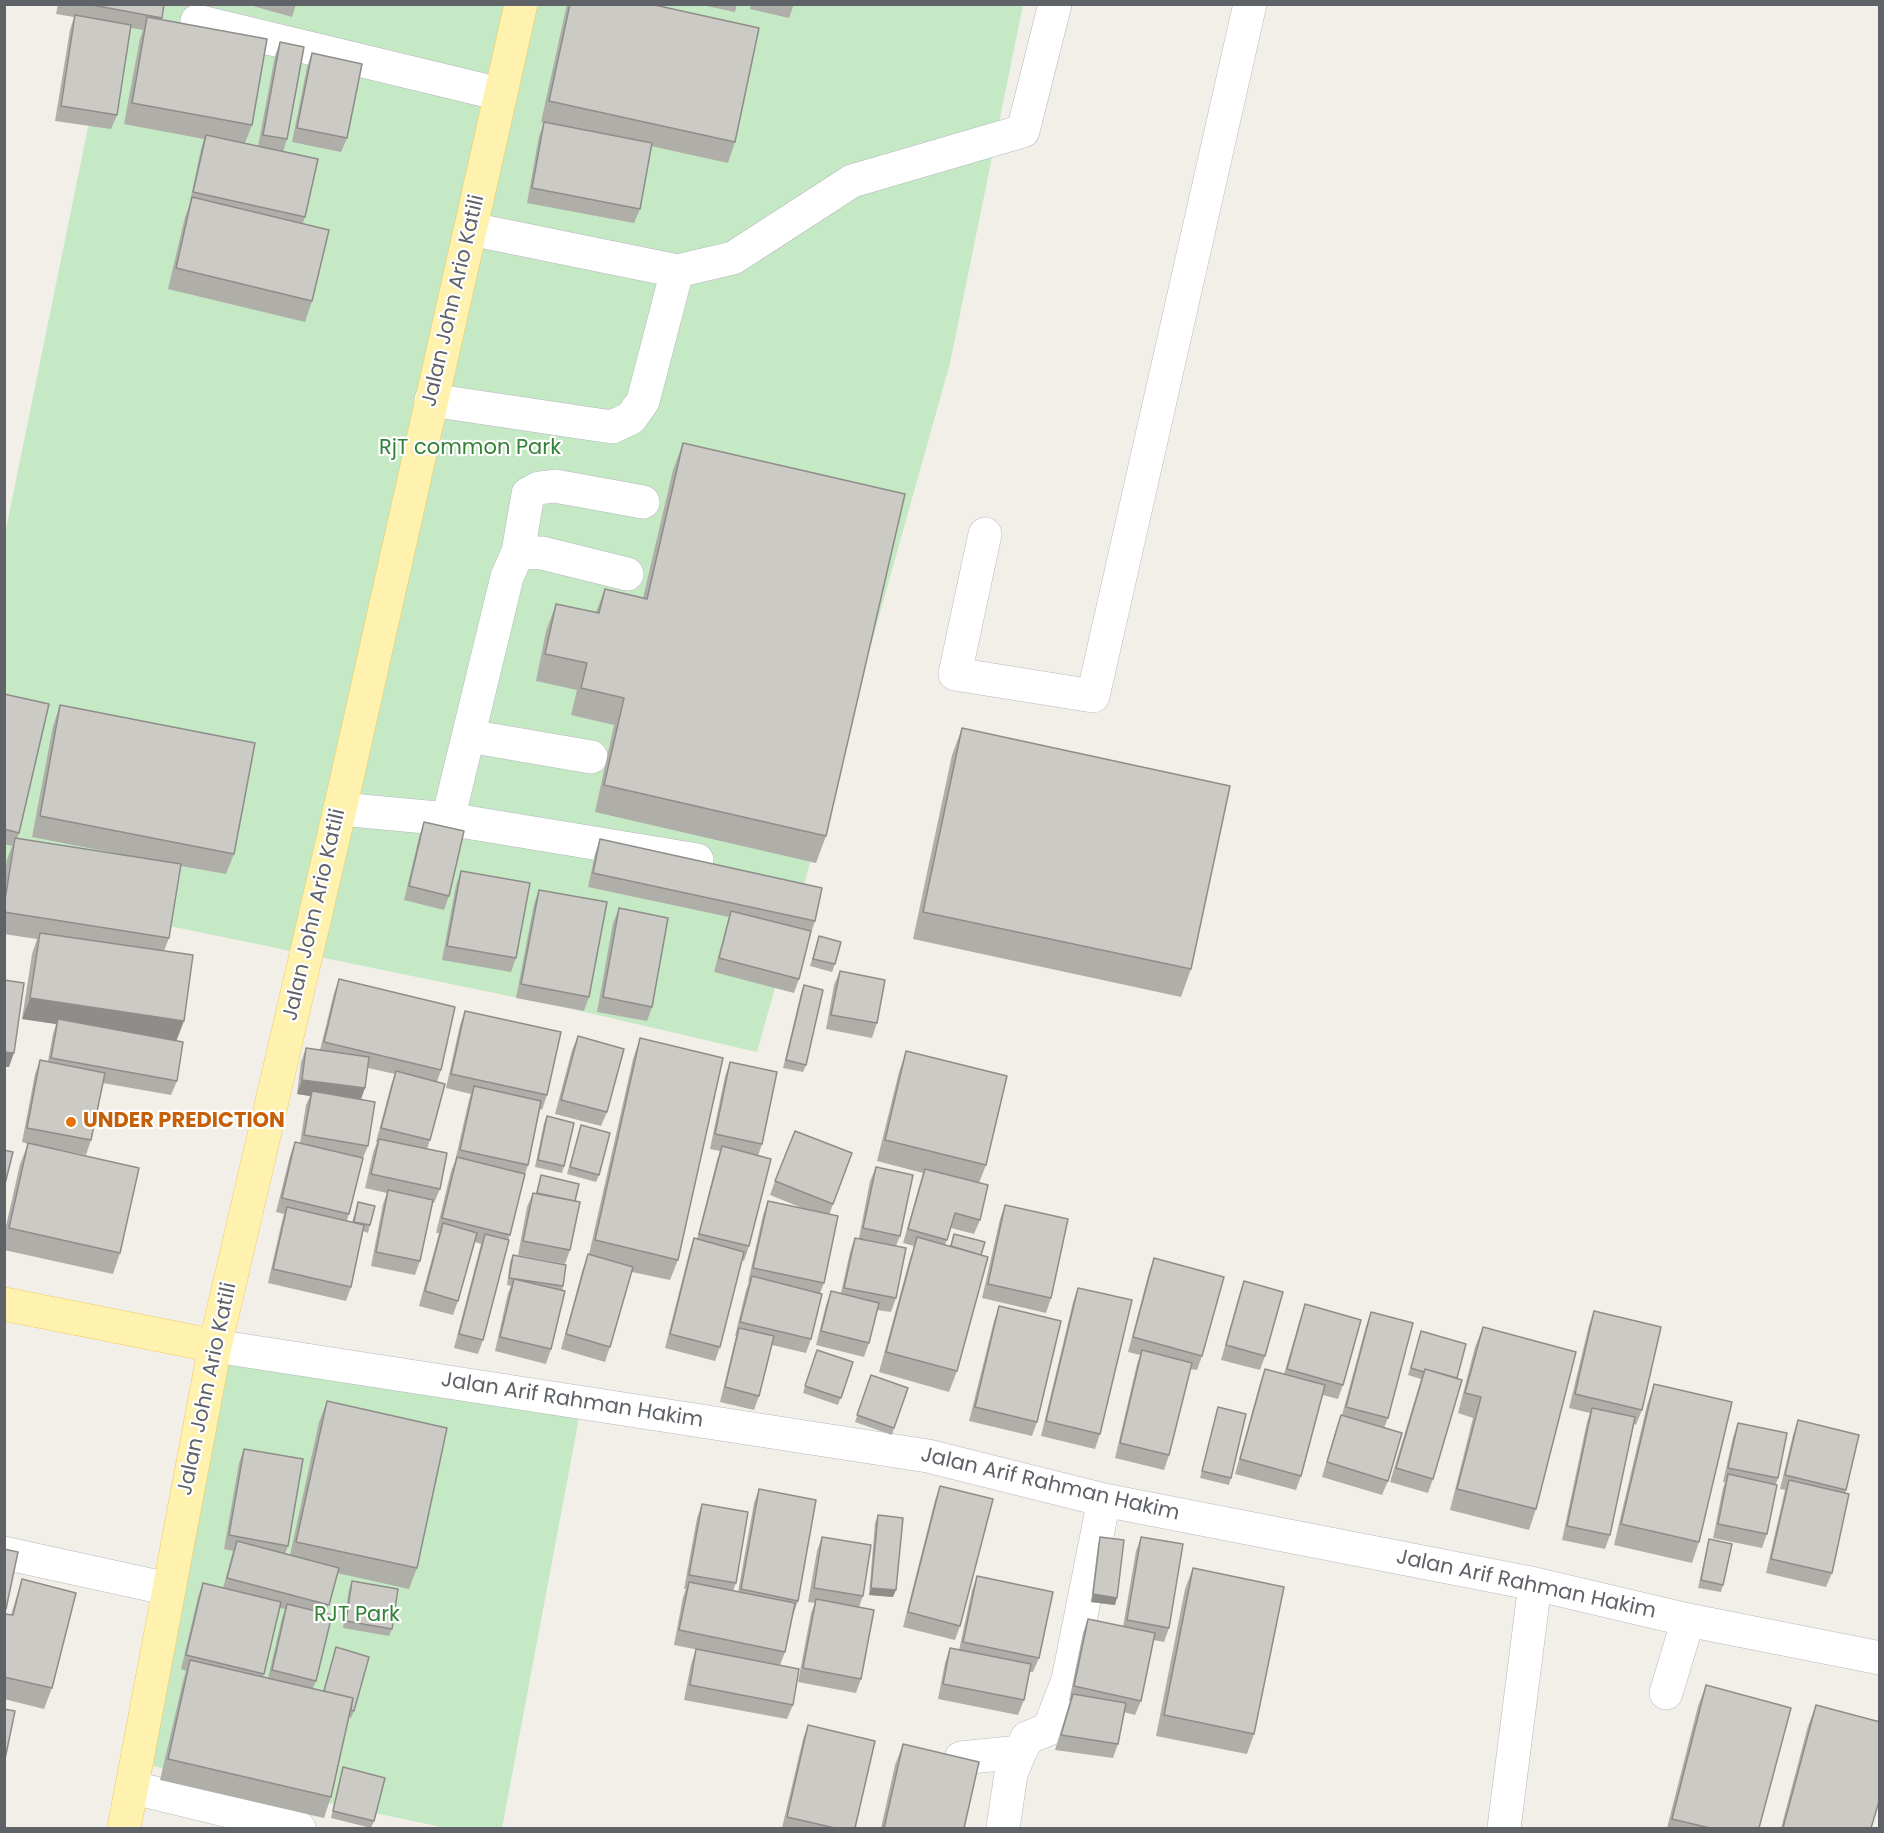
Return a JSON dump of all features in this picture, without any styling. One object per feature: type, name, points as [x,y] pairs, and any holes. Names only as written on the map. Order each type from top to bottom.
[{"type":"main road","name":"Jalan John Ario Katili","points":[[124,1828],[134,1788],[168,1589],[215,1346],[340,809],[520,4]]},
{"type":"main road","points":[[4,1304],[215,1346]]},
{"type":"street","points":[[471,229],[677,272],[733,258],[852,180],[1023,131],[1055,4]]},
{"type":"street","points":[[985,534],[955,674],[1093,696],[1250,4]]},
{"type":"street","points":[[197,21],[500,94]]},
{"type":"street","points":[[432,400],[612,427],[631,418],[643,401],[677,272]]},
{"type":"street","points":[[448,819],[507,578],[518,552],[528,495],[539,488],[555,486],[643,502]]},
{"type":"street","points":[[518,552],[542,553],[627,574]]},
{"type":"street","points":[[469,736],[591,757]]},
{"type":"street","points":[[340,809],[448,819],[697,860]]},
{"type":"street","name":"Jalan Arif Rahman Hakim","points":[[215,1346],[928,1456],[1104,1500],[1535,1584],[1688,1620],[1880,1658]]},
{"type":"street","points":[[1003,1828],[1011,1774],[1020,1752],[1027,1738],[1049,1729],[1068,1680],[1104,1500]]},
{"type":"street","points":[[4,1553],[168,1589]]},
{"type":"street","points":[[1504,1828],[1535,1584]]},
{"type":"street","points":[[1666,1693],[1688,1620]]},
{"type":"street","points":[[960,1758],[1020,1752]]},
{"type":"street","points":[[134,1788],[246,1822],[299,1828]]},
{"type":"green space","name":"RjT common Park","points":[[113,5],[1023,5],[950,363],[757,1052],[572,1009],[5,892],[5,534]]},
{"type":"green space","name":"RJT Park","points":[[228,1349],[581,1407],[502,1828],[446,1828],[138,1763]]},
{"type":"building","points":[[87,4],[164,4],[162,18]]},
{"type":"building","points":[[570,4],[650,4],[759,28],[735,142],[549,101]]},
{"type":"building","points":[[75,15],[131,25],[117,115],[61,106]]},
{"type":"building","points":[[147,17],[267,39],[252,125],[132,103]]},
{"type":"building","points":[[280,42],[304,47],[287,139],[263,135]]},
{"type":"building","points":[[312,53],[362,64],[347,138],[297,128]]},
{"type":"building","points":[[544,122],[652,143],[640,209],[532,188]]},
{"type":"building","points":[[206,135],[318,159],[305,217],[193,192]]},
{"type":"building","points":[[192,197],[329,230],[312,301],[176,268]]},
{"type":"building","points":[[683,443],[905,494],[826,836],[604,785],[624,698],[581,688],[587,663],[545,654],[556,604],[599,613],[605,589],[647,599]]},
{"type":"building","points":[[4,694],[49,704],[19,833],[4,829]]},
{"type":"building","points":[[60,705],[255,743],[234,854],[40,816]]},
{"type":"building","points":[[962,728],[1230,786],[1191,969],[923,912]]},
{"type":"building","points":[[424,822],[464,831],[449,896],[409,886]]},
{"type":"building","points":[[15,838],[181,864],[169,938],[4,912]]},
{"type":"building","points":[[600,839],[822,888],[815,921],[593,873]]},
{"type":"building","points":[[461,871],[530,883],[516,958],[447,946]]},
{"type":"building","points":[[539,890],[607,902],[589,997],[521,984]]},
{"type":"building","points":[[619,908],[668,918],[652,1007],[603,997]]},
{"type":"building","points":[[731,911],[811,931],[799,979],[719,958]]},
{"type":"building","points":[[40,933],[193,955],[184,1021],[30,998]]},
{"type":"building","points":[[819,936],[841,942],[835,964],[813,959]]},
{"type":"building","points":[[840,971],[885,980],[877,1023],[831,1015]]},
{"type":"building","points":[[339,979],[455,1007],[441,1070],[324,1042]]},
{"type":"building","points":[[4,980],[24,983],[14,1053],[4,1052]]},
{"type":"building","points":[[804,985],[823,990],[806,1065],[786,1060]]},
{"type":"building","points":[[465,1011],[561,1032],[547,1095],[451,1074]]},
{"type":"building","points":[[58,1019],[183,1042],[177,1081],[51,1058]]},
{"type":"building","points":[[578,1036],[624,1049],[607,1112],[561,1100]]},
{"type":"building","points":[[640,1038],[723,1058],[678,1260],[595,1240]]},
{"type":"building","points":[[306,1048],[369,1057],[365,1088],[302,1080]]},
{"type":"building","points":[[906,1051],[1007,1076],[986,1165],[885,1140]]},
{"type":"building","points":[[40,1060],[105,1073],[91,1140],[27,1128]]},
{"type":"building","points":[[730,1062],[777,1072],[762,1144],[715,1134]]},
{"type":"building","points":[[396,1071],[445,1084],[430,1140],[381,1128]]},
{"type":"building","points":[[474,1086],[541,1101],[528,1165],[460,1150]]},
{"type":"building","points":[[312,1091],[375,1102],[368,1146],[304,1135]]},
{"type":"building","points":[[547,1116],[574,1123],[564,1166],[538,1160]]},
{"type":"building","points":[[581,1125],[610,1133],[599,1175],[570,1167]]},
{"type":"building","points":[[795,1131],[852,1153],[833,1204],[775,1181]]},
{"type":"building","points":[[379,1139],[447,1153],[440,1189],[371,1174]]},
{"type":"building","points":[[295,1142],[363,1158],[349,1214],[282,1198]]},
{"type":"building","points":[[28,1143],[139,1168],[120,1253],[9,1228]]},
{"type":"building","points":[[722,1146],[771,1159],[749,1246],[699,1234]]},
{"type":"building","points":[[4,1150],[13,1152],[4,1188]]},
{"type":"building","points":[[457,1157],[525,1174],[510,1235],[442,1218]]},
{"type":"building","points":[[876,1167],[913,1175],[900,1236],[863,1228]]},
{"type":"building","points":[[925,1169],[988,1185],[980,1220],[955,1213],[947,1240],[908,1229]]},
{"type":"building","points":[[541,1175],[579,1184],[575,1201],[537,1193]]},
{"type":"building","points":[[388,1190],[433,1200],[420,1261],[376,1252]]},
{"type":"building","points":[[533,1193],[580,1202],[570,1250],[523,1241]]},
{"type":"building","points":[[768,1201],[838,1216],[824,1283],[753,1268]]},
{"type":"building","points":[[358,1202],[375,1206],[370,1225],[354,1222]]},
{"type":"building","points":[[1005,1205],[1068,1219],[1051,1298],[988,1284]]},
{"type":"building","points":[[287,1207],[364,1225],[351,1287],[273,1269]]},
{"type":"building","points":[[443,1223],[477,1233],[458,1301],[425,1291]]},
{"type":"building","points":[[485,1234],[509,1240],[483,1340],[459,1334]]},
{"type":"building","points":[[954,1234],[985,1242],[981,1255],[951,1246]]},
{"type":"building","points":[[917,1237],[988,1257],[957,1371],[886,1352]]},
{"type":"building","points":[[694,1238],[744,1252],[720,1347],[670,1334]]},
{"type":"building","points":[[855,1238],[906,1248],[896,1298],[844,1288]]},
{"type":"building","points":[[588,1254],[633,1267],[610,1347],[566,1334]]},
{"type":"building","points":[[513,1255],[566,1265],[563,1286],[509,1278]]},
{"type":"building","points":[[1154,1258],[1224,1277],[1202,1356],[1133,1337]]},
{"type":"building","points":[[752,1276],[822,1294],[811,1339],[740,1322]]},
{"type":"building","points":[[514,1279],[565,1291],[551,1349],[500,1337]]},
{"type":"building","points":[[1244,1281],[1283,1292],[1265,1356],[1226,1345]]},
{"type":"building","points":[[1078,1288],[1132,1300],[1100,1434],[1046,1421]]},
{"type":"building","points":[[831,1291],[879,1303],[869,1343],[821,1331]]},
{"type":"building","points":[[1305,1304],[1361,1320],[1343,1385],[1287,1369]]},
{"type":"building","points":[[999,1306],[1061,1321],[1037,1422],[975,1407]]},
{"type":"building","points":[[1594,1311],[1661,1327],[1642,1410],[1575,1394]]},
{"type":"building","points":[[1371,1312],[1413,1323],[1388,1418],[1346,1407]]},
{"type":"building","points":[[1483,1327],[1576,1352],[1536,1509],[1457,1489],[1481,1397],[1465,1393]]},
{"type":"building","points":[[739,1328],[774,1336],[759,1396],[725,1387]]},
{"type":"building","points":[[1421,1331],[1466,1344],[1457,1378],[1425,1369],[1424,1372],[1411,1368]]},
{"type":"building","points":[[817,1350],[853,1362],[841,1398],[805,1386]]},
{"type":"building","points":[[1142,1350],[1192,1363],[1169,1455],[1120,1443]]},
{"type":"building","points":[[1265,1369],[1325,1385],[1301,1476],[1240,1459]]},
{"type":"building","points":[[1425,1369],[1462,1380],[1433,1479],[1396,1468]]},
{"type":"building","points":[[871,1375],[908,1388],[894,1428],[857,1415]]},
{"type":"building","points":[[1654,1384],[1732,1402],[1699,1542],[1621,1524]]},
{"type":"building","points":[[327,1401],[447,1428],[417,1568],[296,1542]]},
{"type":"building","points":[[1218,1407],[1246,1414],[1231,1478],[1202,1471]]},
{"type":"building","points":[[1592,1408],[1635,1417],[1610,1535],[1567,1526]]},
{"type":"building","points":[[1341,1415],[1402,1433],[1388,1481],[1327,1462]]},
{"type":"building","points":[[1798,1420],[1859,1435],[1846,1490],[1785,1475]]},
{"type":"building","points":[[1738,1423],[1787,1433],[1778,1478],[1728,1468]]},
{"type":"building","points":[[244,1449],[303,1459],[288,1546],[229,1535]]},
{"type":"building","points":[[1728,1474],[1777,1485],[1767,1534],[1718,1524]]},
{"type":"building","points":[[1789,1480],[1849,1494],[1832,1573],[1771,1559]]},
{"type":"building","points":[[940,1486],[993,1499],[960,1626],[908,1612]]},
{"type":"building","points":[[759,1489],[816,1500],[798,1601],[741,1589]]},
{"type":"building","points":[[702,1504],[748,1512],[736,1583],[689,1575]]},
{"type":"building","points":[[878,1515],[903,1518],[896,1590],[871,1588]]},
{"type":"building","points":[[822,1537],[871,1545],[863,1596],[814,1588]]},
{"type":"building","points":[[1100,1537],[1124,1540],[1117,1598],[1093,1594]]},
{"type":"building","points":[[1141,1537],[1183,1544],[1169,1628],[1127,1620]]},
{"type":"building","points":[[1709,1539],[1732,1544],[1723,1585],[1701,1580]]},
{"type":"building","points":[[237,1541],[339,1568],[329,1605],[227,1578]]},
{"type":"building","points":[[4,1549],[18,1552],[6,1609],[4,1609]]},
{"type":"building","points":[[1193,1568],[1284,1587],[1254,1734],[1164,1715]]},
{"type":"building","points":[[977,1576],[1053,1592],[1039,1658],[963,1642]]},
{"type":"building","points":[[22,1579],[76,1593],[52,1688],[4,1677],[4,1614],[13,1615]]},
{"type":"building","points":[[352,1581],[398,1589],[392,1629],[346,1621]]},
{"type":"building","points":[[689,1582],[795,1603],[785,1652],[679,1630]]},
{"type":"building","points":[[203,1583],[281,1602],[264,1674],[186,1655]]},
{"type":"building","points":[[816,1599],[874,1610],[861,1679],[803,1668]]},
{"type":"building","points":[[287,1604],[332,1615],[316,1681],[272,1670]]},
{"type":"building","points":[[1088,1619],[1155,1633],[1141,1701],[1074,1686]]},
{"type":"building","points":[[336,1647],[369,1657],[354,1711],[351,1710],[353,1698],[324,1691]]},
{"type":"building","points":[[950,1648],[1031,1664],[1024,1700],[943,1684]]},
{"type":"building","points":[[696,1649],[799,1669],[793,1705],[690,1685]]},
{"type":"building","points":[[190,1660],[353,1698],[331,1797],[168,1759]]},
{"type":"building","points":[[1706,1685],[1791,1708],[1759,1828],[1710,1828],[1672,1819]]},
{"type":"building","points":[[1073,1694],[1126,1703],[1118,1744],[1061,1735]]},
{"type":"building","points":[[1816,1705],[1880,1722],[1880,1798],[1871,1828],[1783,1828]]},
{"type":"building","points":[[4,1709],[15,1711],[4,1764]]},
{"type":"building","points":[[808,1725],[875,1741],[855,1828],[835,1828],[787,1817]]},
{"type":"building","points":[[903,1744],[979,1762],[964,1828],[884,1828]]},
{"type":"building","points":[[343,1767],[385,1778],[374,1821],[333,1811]]},
{"type":"place","name":"UNDER PREDICTION","points":[[71,1122]]}]
